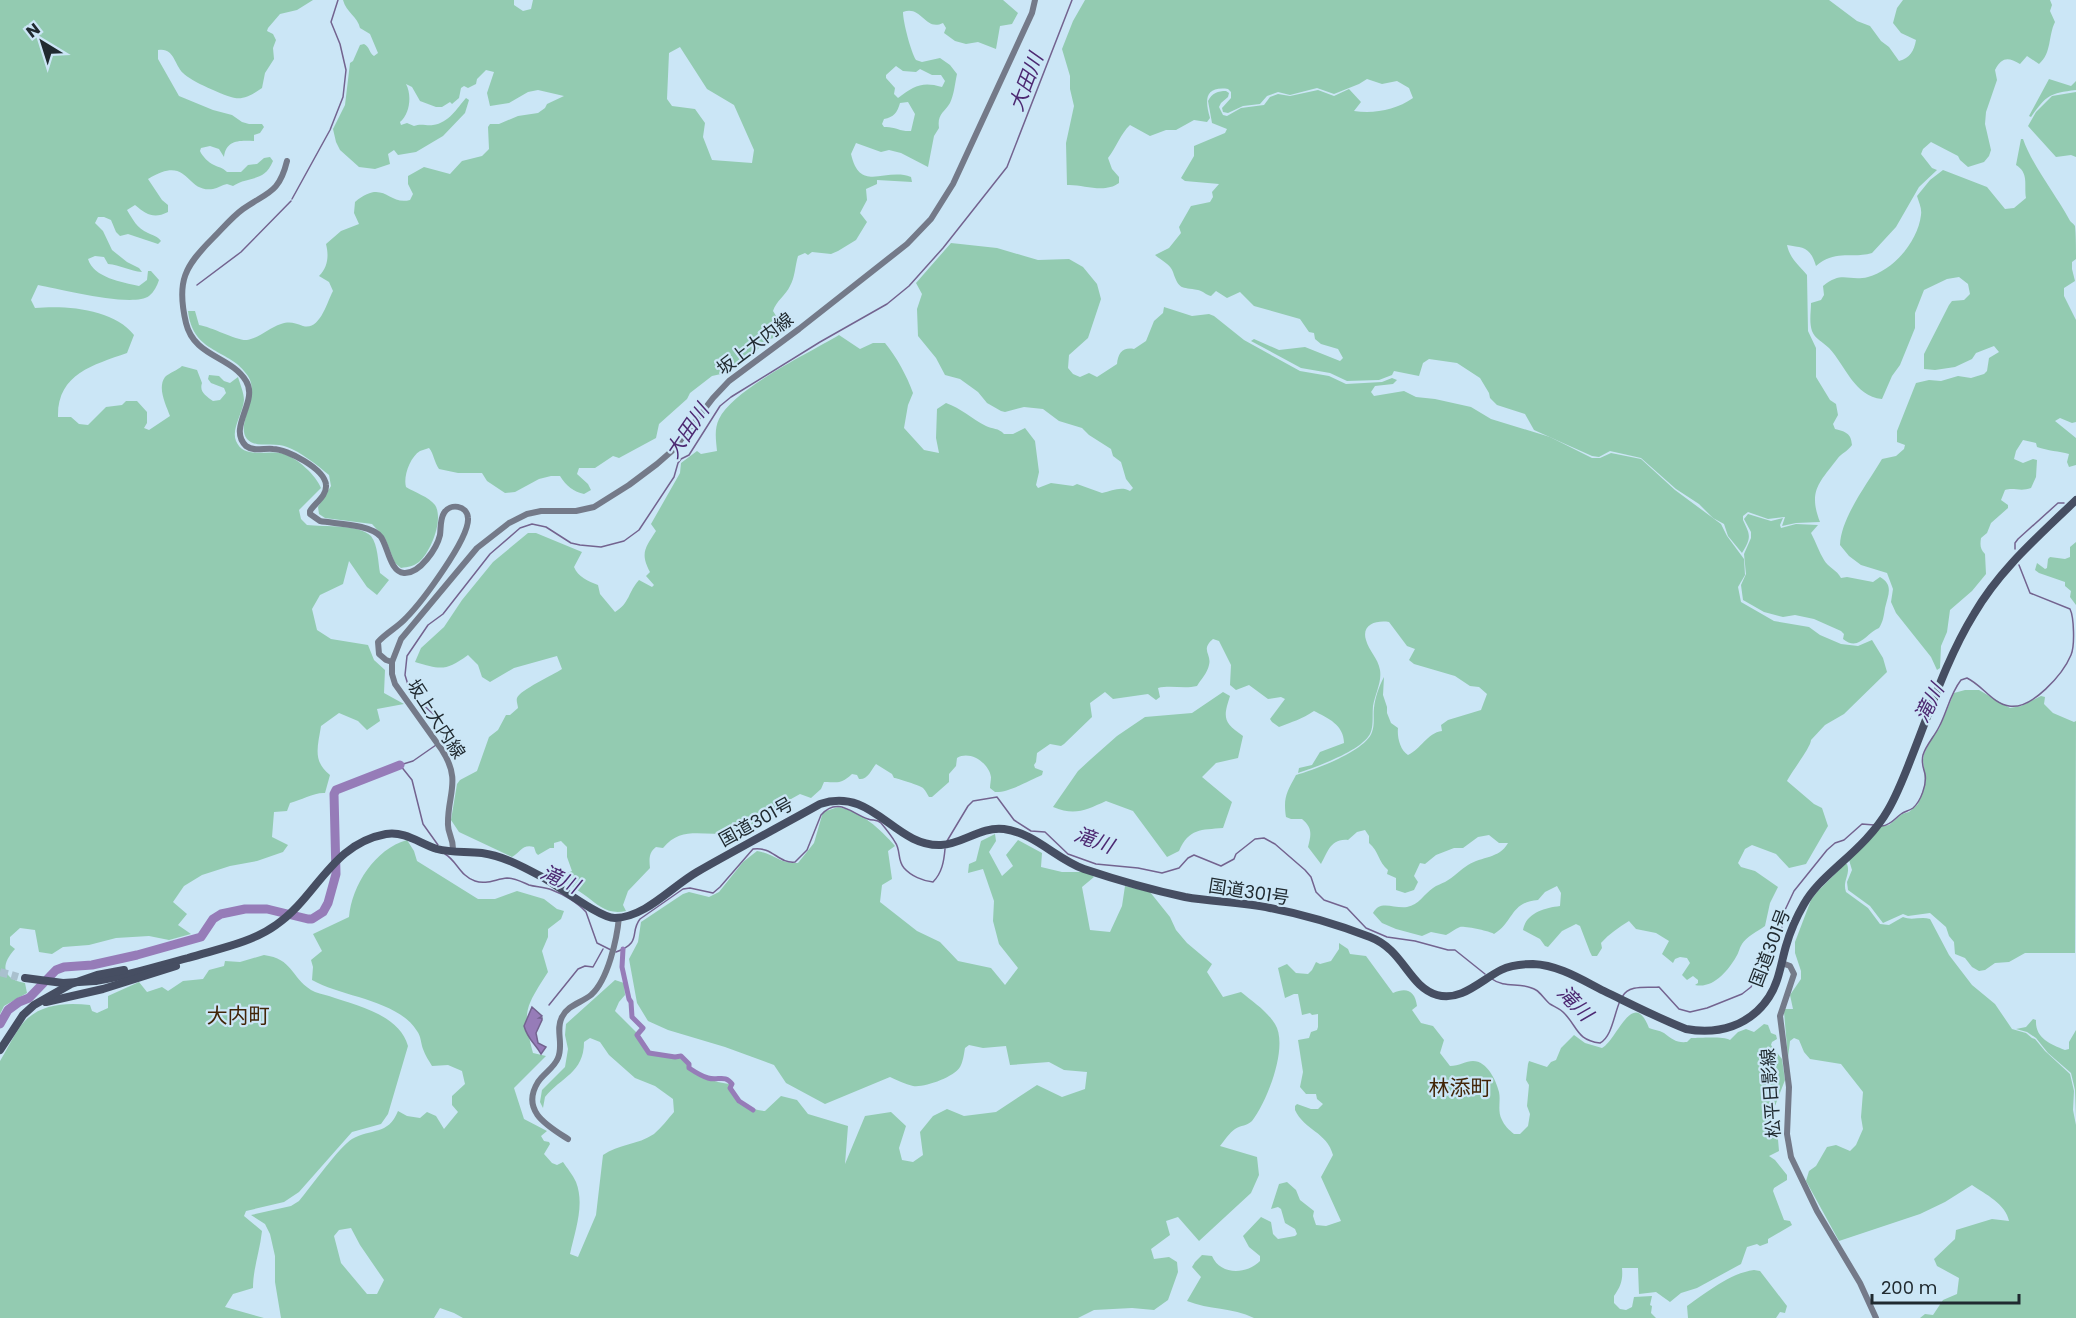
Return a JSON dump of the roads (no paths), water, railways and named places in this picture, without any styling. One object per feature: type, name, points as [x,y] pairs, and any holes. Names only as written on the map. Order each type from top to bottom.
[{"type":"highway","name":"国道301号","points":[[619,917],[641,910],[695,873],[820,804],[829,801],[852,801],[919,841],[934,845],[948,844],[999,828],[1031,839],[1066,861],[1084,869],[1186,897],[1272,908],[1371,937],[1392,949],[1417,982],[1425,990],[1435,994],[1447,996],[1460,994],[1496,973],[1517,965],[1546,966],[1562,971],[1686,1029],[1698,1032],[1723,1031],[1744,1021],[1768,998],[1782,963],[1786,944],[1805,902],[1820,883],[1875,830],[1893,802],[1940,684],[1975,612],[2001,575],[2076,500]]},
{"type":"highway","points":[[22,978],[55,982],[116,978],[252,938],[285,918],[342,855],[362,842],[387,834],[405,835],[449,851],[498,857],[547,880],[603,915],[619,917]]},
{"type":"highway","points":[[0,1050],[22,1015],[62,989],[90,977],[172,957],[180,960]]},
{"type":"highway","points":[[30,1009],[51,1000],[103,989],[165,970],[183,963],[190,957]]},
{"type":"street","name":"坂上大内線","points":[[449,851],[453,839],[448,827],[453,778],[448,760],[442,750],[397,689],[392,674],[392,662],[401,639],[477,548],[509,523],[527,514],[541,511],[576,511],[594,507],[629,485],[673,450],[729,381],[899,251],[916,235],[937,210],[953,184],[1032,13],[1035,0]]},
{"type":"street","points":[[287,161],[280,183],[236,215],[190,262],[183,282],[186,322],[196,344],[240,373],[249,387],[248,403],[239,429],[246,445],[255,450],[286,451],[323,474],[327,486],[325,493],[310,511],[314,518],[320,522],[374,530],[381,537],[396,569],[409,573],[419,567],[433,552],[440,536],[446,510],[460,507],[466,512],[468,518],[465,533],[456,550],[412,611],[378,642],[379,654],[392,662]]},
{"type":"street","points":[[568,1139],[540,1120],[533,1106],[534,1090],[559,1056],[559,1030],[563,1014],[595,990],[614,946],[619,917]]},
{"type":"street","name":"松平日影線","points":[[1782,963],[1790,966],[1794,974],[1780,1016],[1789,1086],[1787,1134],[1791,1157],[1818,1211],[1860,1282],[1876,1318]]},
{"type":"waterway","points":[[292,199],[330,130],[343,97],[346,70],[340,44],[331,22],[338,0]]},
{"type":"waterway","name":"大田川","points":[[440,742],[446,735],[445,725],[417,699],[409,688],[405,675],[407,656],[428,625],[443,614],[490,554],[520,528],[532,524],[546,527],[571,543],[580,545],[601,547],[624,541],[639,530],[674,477],[678,463],[689,455],[720,406],[820,342],[887,304],[909,286],[943,248],[1007,167],[1072,0]]},
{"type":"waterway","points":[[197,285],[241,252],[291,201]]},
{"type":"waterway","name":"滝川","points":[[2015,549],[2018,539],[2058,503],[2064,503]]},
{"type":"waterway","name":"滝川","points":[[1882,826],[1913,808],[1919,801],[1925,783],[1923,755],[1961,680],[1967,678],[2003,705],[2018,706],[2037,697],[2054,681],[2067,663],[2071,655],[2073,639],[2070,609],[2030,593],[2019,565]]},
{"type":"waterway","name":"滝川","points":[[436,745],[413,761],[400,765],[412,780],[423,824],[438,845]]},
{"type":"waterway","name":"滝川","points":[[0,1024],[8,1010],[29,998],[56,970],[64,967],[92,965],[201,937],[213,919],[221,914],[245,909],[267,909],[312,919],[323,912],[328,903],[336,874],[334,794],[336,790],[400,765]]},
{"type":"waterway","name":"滝川","points":[[947,841],[973,801],[997,797],[1014,820],[1031,831],[1045,832],[1068,854],[1096,864],[1162,873],[1179,868],[1194,855],[1221,866],[1234,859],[1236,854],[1255,839],[1264,838],[1275,844],[1305,870],[1311,877],[1316,892],[1324,900],[1347,908],[1366,928],[1387,937],[1455,950],[1485,974]]},
{"type":"waterway","name":"滝川","points":[[616,952],[633,941],[640,919],[683,889],[690,888],[713,893],[753,849],[765,850],[784,860],[795,862],[807,850],[821,815],[833,807],[845,808],[879,822],[897,845],[900,862],[904,868],[921,879],[933,882],[939,875],[945,849]]},
{"type":"waterway","name":"滝川","points":[[1622,997],[1634,988],[1659,987],[1679,1009],[1690,1012],[1742,994],[1751,987],[1782,927],[1785,910],[1794,891],[1835,843],[1844,840],[1862,824],[1874,825]]},
{"type":"waterway","name":"滝川","points":[[445,854],[466,876],[475,881],[487,882],[510,878],[565,896],[586,912],[597,943],[611,950]]},
{"type":"waterway","points":[[549,1005],[578,969],[585,966],[593,967],[603,949]]},
{"type":"waterway","points":[[623,949],[622,967],[631,1002],[632,1017],[643,1028],[637,1035],[649,1053],[681,1056],[689,1064],[689,1068],[700,1075],[712,1079],[727,1079],[732,1084],[730,1088],[739,1101],[753,1110]]},
{"type":"waterway","name":"滝川","points":[[1492,979],[1502,984],[1531,987],[1550,1004],[1560,1009],[1582,1036],[1600,1043],[1610,1031],[1620,1001]]},
{"type":"tunnel","points":[[0,972],[18,977]]},
{"type":"district","name":"大内町","points":[[238,1016]]},
{"type":"district","name":"林添町","points":[[1460,1088]]}]
